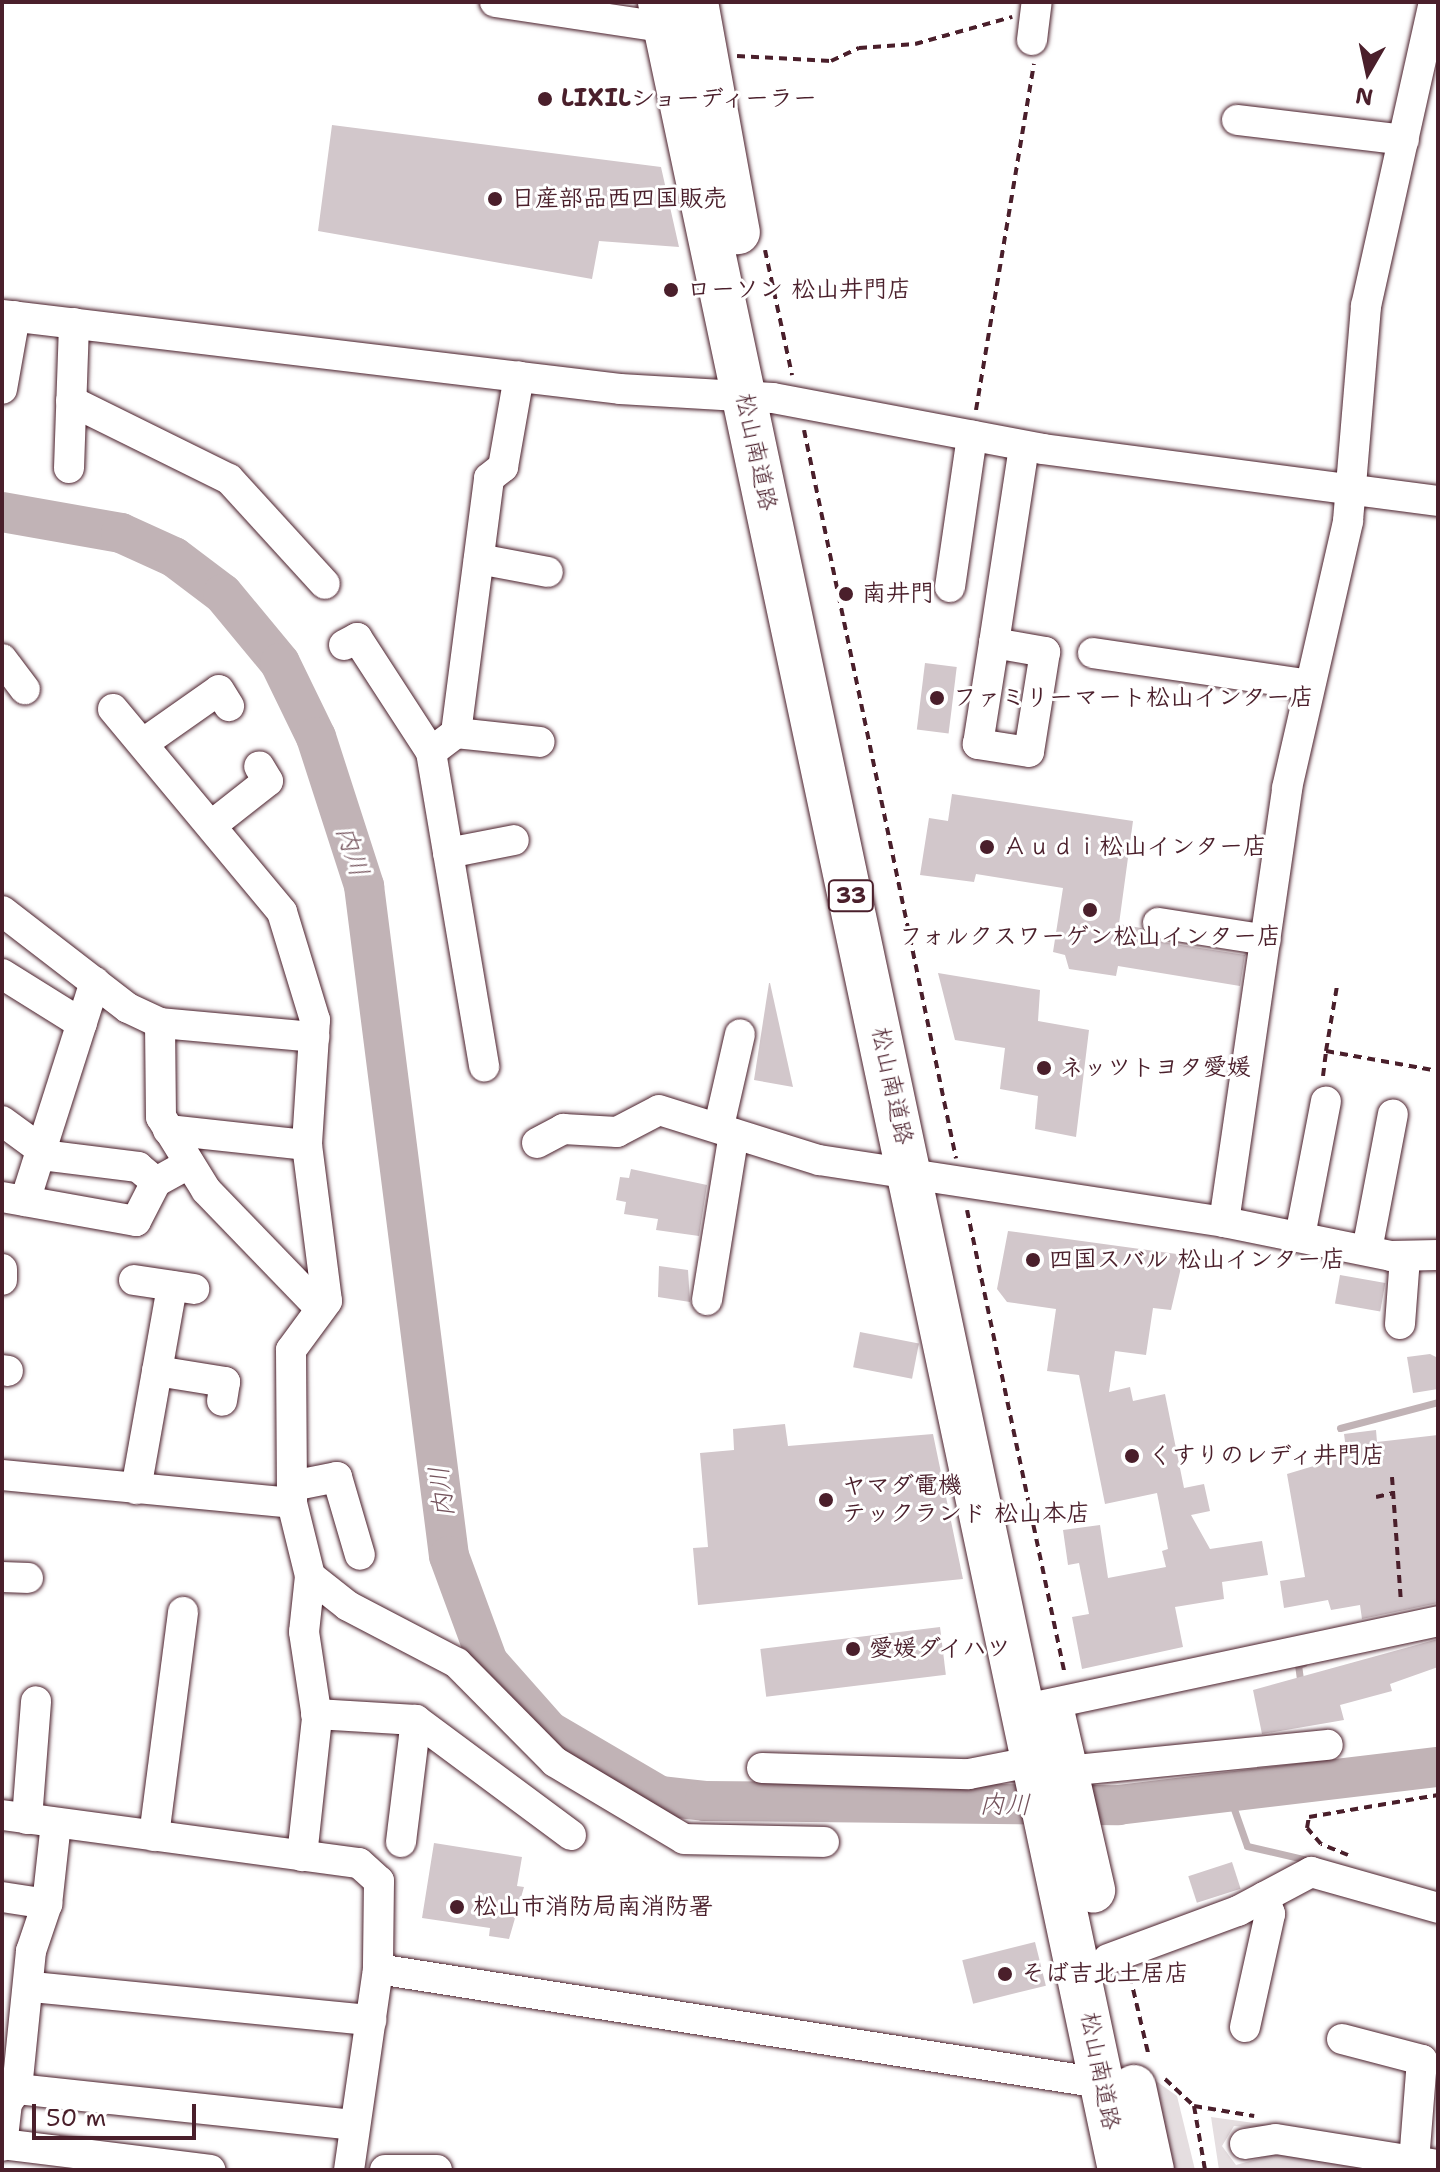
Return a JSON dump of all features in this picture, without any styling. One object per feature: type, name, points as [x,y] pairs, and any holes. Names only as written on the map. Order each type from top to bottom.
[{"type":"highway","name":"松山南道路","points":[[689,24],[772,400],[1048,1704],[1052,1778],[1119,2086],[1152,2170]]},
{"type":"highway","name":"松山南道路","points":[[1068,1848],[1116,1957],[1120,2170]]},
{"type":"street","points":[[495,2],[689,24]]},
{"type":"street","points":[[1224,1222],[1266,940],[1310,685],[1352,490],[1366,306],[1434,2]]},
{"type":"street","points":[[1237,120],[1404,140]]},
{"type":"street","points":[[2,389],[9,316],[519,376],[772,400],[1024,446],[1438,501]]},
{"type":"street","points":[[69,468],[74,323]]},
{"type":"street","points":[[456,733],[489,478],[503,467],[519,376]]},
{"type":"street","points":[[71,401],[229,479],[325,584]]},
{"type":"street","points":[[950,587],[972,436]]},
{"type":"street","points":[[994,643],[1024,446]]},
{"type":"street","points":[[479,559],[548,572]]},
{"type":"street","points":[[344,645],[357,638],[431,752],[484,1067]]},
{"type":"street","points":[[1093,653],[1310,685]]},
{"type":"street","points":[[2,659],[25,689]]},
{"type":"street","points":[[145,742],[219,690],[229,706]]},
{"type":"street","points":[[113,709],[145,742],[282,912],[314,1037],[307,1145],[327,1301],[291,1350],[292,1494],[310,1576],[304,1632],[316,1714],[302,1856]]},
{"type":"street","points":[[431,752],[456,733],[540,742]]},
{"type":"street","points":[[212,825],[268,781],[259,766]]},
{"type":"street","points":[[448,853],[514,840]]},
{"type":"street","points":[[2,911],[95,982],[160,1023],[314,1037]]},
{"type":"street","points":[[1158,923],[1266,940]]},
{"type":"street","points":[[2,974],[82,1024]]},
{"type":"street","points":[[95,982],[40,1149],[13,1199],[136,1221],[156,1182],[189,1164]]},
{"type":"street","points":[[160,1023],[161,1117],[168,1130],[189,1164],[321,1309]]},
{"type":"street","points":[[707,1300],[740,1034]]},
{"type":"street","points":[[1300,1236],[1326,1101]]},
{"type":"street","points":[[537,1143],[563,1129],[617,1132],[659,1110],[819,1160],[1224,1222],[1405,1257],[1438,1255]]},
{"type":"street","points":[[1367,1250],[1393,1114]]},
{"type":"street","points":[[2,1121],[40,1149],[138,1167],[156,1182]]},
{"type":"street","points":[[168,1130],[307,1145]]},
{"type":"street","points":[[1400,1324],[1405,1257]]},
{"type":"street","points":[[2,1269],[2,1280]]},
{"type":"street","points":[[134,1280],[183,1287],[157,1371],[136,1489]]},
{"type":"street","points":[[157,1371],[225,1382],[222,1401]]},
{"type":"street","points":[[2,1475],[136,1489],[292,1494],[337,1477],[360,1555]]},
{"type":"street","points":[[310,1576],[386,1628],[457,1663],[555,1762],[684,1839],[824,1842]]},
{"type":"street","points":[[154,1836],[183,1612]]},
{"type":"street","points":[[1048,1704],[1438,1621]]},
{"type":"street","points":[[36,1701],[28,1819],[47,1904],[31,1951],[32,1987],[17,2089],[7,2103],[2,2145],[210,2170]]},
{"type":"street","points":[[316,1714],[416,1720],[571,1835]]},
{"type":"street","points":[[401,1842],[416,1720]]},
{"type":"street","points":[[762,1768],[1052,1778],[1328,1745]]},
{"type":"street","points":[[28,1819],[359,1863],[379,1881],[378,1969],[349,2170]]},
{"type":"street","points":[[1116,1957],[1264,1897],[1311,1872],[1438,1908]]},
{"type":"street","points":[[2,1897],[47,1904]]},
{"type":"street","points":[[1245,2027],[1270,1914],[1264,1897]]},
{"type":"street","points":[[378,1969],[1119,2086]]},
{"type":"street","points":[[32,1987],[371,2020]]},
{"type":"street","points":[[1245,2144],[1276,2139],[1426,2163],[1422,2060],[1342,2039]]},
{"type":"street","points":[[17,2089],[355,2125]]},
{"type":"street","points":[[385,2170],[437,2170]]},
{"type":"path","points":[[689,24],[831,61],[996,17],[1034,20],[1037,47],[972,436]]},
{"type":"path","points":[[763,238],[772,400],[1048,1704]]},
{"type":"path","points":[[1326,1101],[1326,1051],[1337,986]]},
{"type":"path","points":[[1326,1051],[1438,1071]]},
{"type":"path","points":[[1392,1477],[1402,1630]]},
{"type":"path","points":[[1376,1497],[1394,1493]]},
{"type":"path","points":[[1351,1862],[1311,1835],[1309,1817],[1438,1795]]},
{"type":"path","points":[[1116,1957],[1152,2070],[1194,2106],[1205,2170]]},
{"type":"shaded area","points":[[1145,2073],[1177,2096],[1195,2170],[1175,2170]]},
{"type":"shaded area","points":[[1211,2117],[1318,2132],[1234,2126],[1222,2146],[1236,2165],[1278,2153],[1383,2169],[1219,2170]]},
{"type":"building","name":"日産部品西四国販売","points":[[332,125],[661,167],[679,247],[599,241],[592,279],[318,231]]},
{"type":"building","name":"ファミリーマート松山インター店","points":[[925,663],[957,667],[949,733],[917,730]]},
{"type":"building","points":[[952,794],[1133,821],[1119,924],[1141,928],[1155,941],[1245,955],[1240,986],[1118,966],[1116,976],[1069,969],[1065,955],[1053,952],[1063,888],[976,874],[974,882],[920,875],[929,818],[948,821]]},
{"type":"building","name":"ネッツトヨタ愛媛","points":[[938,973],[1040,990],[1038,1021],[1089,1030],[1076,1137],[1035,1129],[1038,1096],[1000,1089],[1005,1048],[955,1040]]},
{"type":"building","points":[[770,983],[793,1087],[754,1080]]},
{"type":"building","points":[[631,1169],[707,1185],[699,1236],[656,1230],[658,1219],[624,1214],[626,1202],[616,1200],[620,1177],[629,1178]]},
{"type":"building","points":[[1008,1231],[1184,1255],[1171,1310],[1153,1308],[1146,1355],[1115,1351],[1109,1392],[1130,1387],[1133,1401],[1165,1394],[1184,1488],[1204,1484],[1210,1511],[1191,1515],[1210,1549],[1262,1541],[1268,1575],[1222,1582],[1224,1599],[1175,1607],[1183,1647],[1082,1669],[1072,1617],[1089,1614],[1079,1563],[1068,1565],[1063,1530],[1100,1525],[1108,1578],[1166,1567],[1162,1551],[1168,1549],[1157,1493],[1105,1504],[1079,1375],[1047,1371],[1056,1309],[1007,1302],[997,1289]]},
{"type":"building","points":[[659,1266],[688,1270],[690,1302],[658,1297]]},
{"type":"building","points":[[1340,1275],[1385,1283],[1380,1312],[1335,1304]]},
{"type":"building","points":[[860,1332],[919,1343],[912,1379],[853,1367]]},
{"type":"building","points":[[1430,1354],[1438,1358],[1438,1389],[1413,1393],[1407,1357]]},
{"type":"building","name":"ヤマダ電機 テックランド 松山本店","points":[[785,1424],[788,1446],[933,1434],[963,1579],[698,1605],[693,1548],[708,1547],[700,1453],[734,1450],[733,1429]]},
{"type":"building","points":[[1376,1430],[1377,1442],[1438,1435],[1438,1603],[1362,1619],[1360,1605],[1331,1610],[1328,1600],[1284,1608],[1280,1581],[1305,1577],[1287,1474],[1347,1456],[1344,1434]]},
{"type":"building","name":"愛媛ダイハツ","points":[[940,1627],[946,1675],[766,1697],[760,1649]]},
{"type":"building","points":[[1438,1639],[1438,1667],[1390,1684],[1392,1691],[1340,1705],[1344,1720],[1262,1734],[1253,1690]]},
{"type":"building","points":[[434,1843],[522,1857],[517,1886],[524,1887],[509,1939],[489,1936],[490,1928],[422,1918]]},
{"type":"building","points":[[1232,1862],[1241,1889],[1197,1903],[1188,1876]]},
{"type":"building","name":"そば吉北土居店","points":[[1035,1942],[1046,1986],[973,2004],[962,1960]]},
{"type":"waterway","name":"内川","points":[[2,512],[121,533],[174,557],[223,594],[280,663],[316,737],[364,886],[449,1556],[488,1662],[549,1731],[660,1796],[705,1801],[1118,1805],[1438,1767]]},
{"type":"waterway","points":[[1340,1428],[1438,1402]]},
{"type":"waterway","points":[[1301,1686],[1298,1665],[1304,1663]]},
{"type":"waterway","points":[[1228,1792],[1247,1846],[1312,1861]]},
{"type":"place","name":"LIXILショーディーラー","points":[[545,99]]},
{"type":"place","name":"日産部品西四国販売","points":[[495,199]]},
{"type":"place","name":"ローソン 松山井門店","points":[[671,290]]},
{"type":"place","name":"南井門","points":[[846,594]]},
{"type":"place","name":"ファミリーマート松山インター店","points":[[937,698]]},
{"type":"place","name":"Ａｕｄｉ松山インター店","points":[[987,847]]},
{"type":"place","name":"フォルクスワーゲン松山インター店","points":[[1090,910]]},
{"type":"place","name":"ネッツトヨタ愛媛","points":[[1044,1068]]},
{"type":"place","name":"四国スバル 松山インター店","points":[[1033,1260]]},
{"type":"place","name":"くすりのレディ井門店","points":[[1132,1456]]},
{"type":"place","name":"ヤマダ電機 テックランド 松山本店","points":[[826,1500]]},
{"type":"place","name":"愛媛ダイハツ","points":[[853,1649]]},
{"type":"place","name":"松山市消防局南消防署","points":[[457,1907]]},
{"type":"place","name":"そば吉北土居店","points":[[1005,1974]]}]
